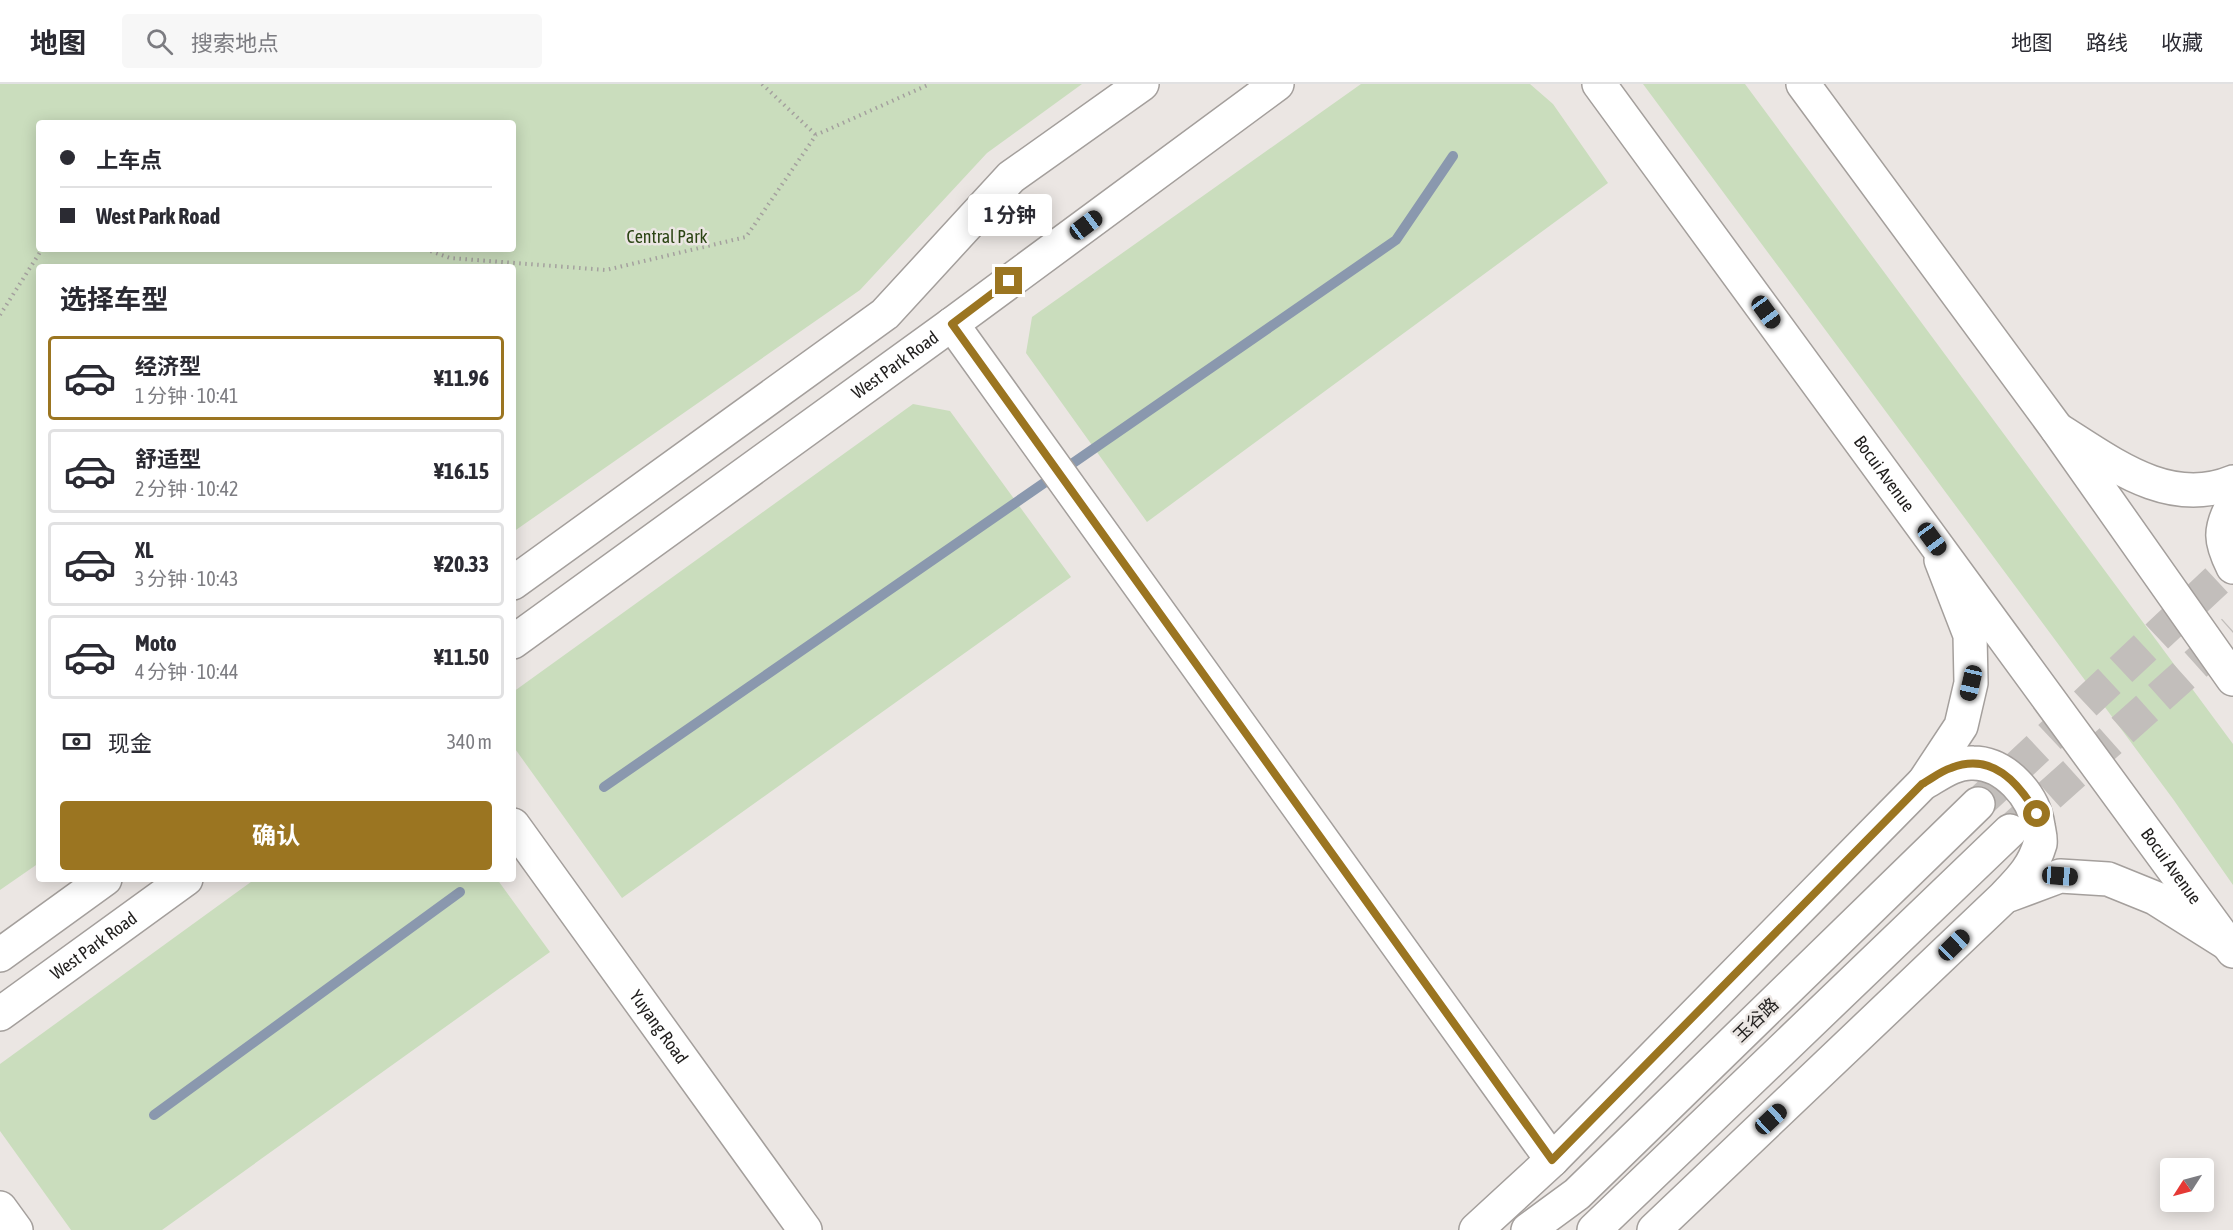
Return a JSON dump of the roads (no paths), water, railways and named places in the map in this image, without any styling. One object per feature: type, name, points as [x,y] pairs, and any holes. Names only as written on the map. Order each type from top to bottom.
[{"type":"street","points":[[516,581],[885,314],[1011,177],[1142,84]]},
{"type":"street","name":"West Park Road","points":[[516,640],[952,324],[1277,84]]},
{"type":"street","name":"Bocui Avenue","points":[[1599,84],[2231,947]]},
{"type":"street","points":[[1803,84],[2057,429],[2233,679]]},
{"type":"street","points":[[952,324],[1552,1160]]},
{"type":"street","points":[[2057,429],[2150,484],[2184,491],[2218,489],[2233,483]]},
{"type":"street","points":[[2233,504],[2223,523],[2224,550],[2233,567]]},
{"type":"street","points":[[1476,1230],[1552,1160],[1922,784],[1961,726],[1971,683],[1970,635],[1932,539]]},
{"type":"street","points":[[1654,1230],[2004,897],[2030,869],[2041,841],[2037,814],[2023,790],[2001,770],[1973,763],[1951,768],[1922,784]]},
{"type":"street","name":"玉谷路","points":[[1528,1230],[1577,1194],[1978,804]]},
{"type":"street","name":"Yuyang Road","points":[[516,829],[805,1230]]},
{"type":"street","points":[[1594,1230],[2010,831]]},
{"type":"street","points":[[2004,897],[2060,876],[2108,879],[2155,898],[2231,947]]},
{"type":"street","points":[[0,955],[101,882]]},
{"type":"street","name":"West Park Road","points":[[0,1014],[182,882]]},
{"type":"street","points":[[0,1208],[16,1230]]},
{"type":"waterway","points":[[604,787],[1396,240],[1453,156]]},
{"type":"waterway","points":[[154,1115],[460,892]]},
{"type":"tunnel","points":[[1978,804],[2233,565]]},
{"type":"tunnel","points":[[2013,828],[2233,631]]},
{"type":"park label","name":"Central Park","points":[[667,237]]}]
